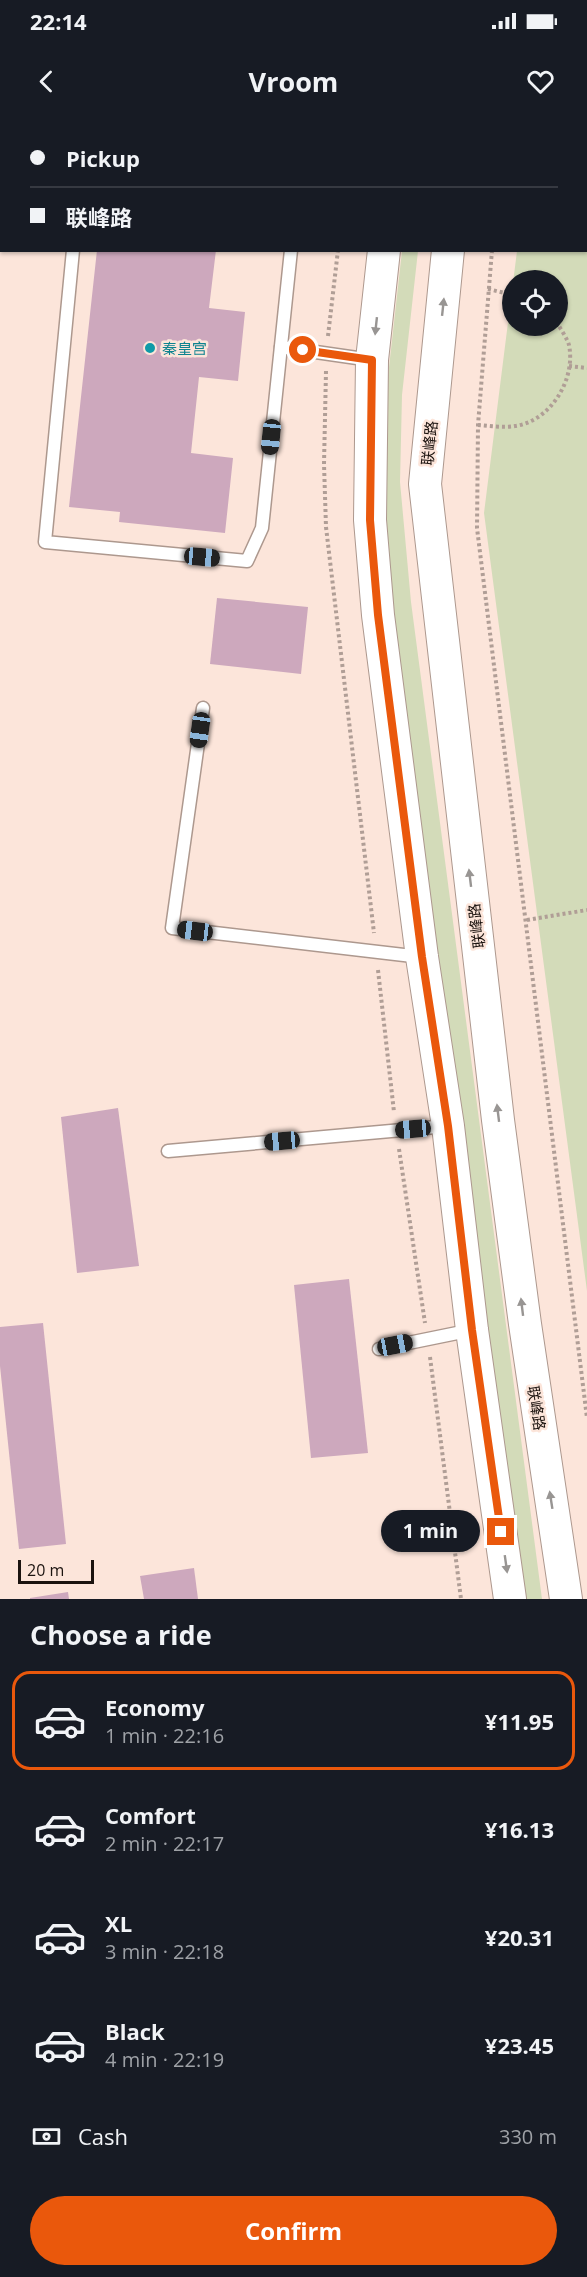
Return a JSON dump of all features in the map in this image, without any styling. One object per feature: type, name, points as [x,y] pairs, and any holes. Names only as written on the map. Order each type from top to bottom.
[{"type":"main road","points":[[384,252],[372,360],[370,520],[378,615],[422,957],[448,1126],[472,1330],[510,1599]]},
{"type":"main road","name":"联峰路","points":[[448,252],[425,484],[498,1120],[525,1324],[566,1599]]},
{"type":"lane","points":[[73,252],[45,542],[247,561],[262,528],[291,252]]},
{"type":"lane","points":[[280,347],[372,360]]},
{"type":"lane","points":[[203,708],[172,928],[422,957]]},
{"type":"lane","points":[[168,1151],[448,1126]]},
{"type":"lane","points":[[379,1348],[472,1330]]},
{"type":"path","points":[[338,252],[326,353],[324,464],[326,527],[396,1131],[428,1339],[461,1599]]},
{"type":"path","points":[[492,252],[478,425],[477,528],[587,1418]]},
{"type":"path","points":[[488,290],[502,293]]},
{"type":"path","points":[[478,425],[516,426],[543,416],[559,398],[569,366],[569,344],[565,336]]},
{"type":"path","points":[[569,366],[587,368]]},
{"type":"path","points":[[527,920],[587,910]]},
{"type":"green space","points":[[402,252],[418,252],[402,395],[400,482],[411,602],[542,1599],[523,1599],[391,603],[382,489],[385,403]]},
{"type":"green space","points":[[517,252],[587,252],[587,1291],[484,513],[506,336],[568,336],[568,270],[514,270]]},
{"type":"building","points":[[97,252],[216,252],[209,308],[245,312],[238,381],[199,377],[191,453],[233,458],[225,533],[119,522],[120,512],[69,507]]},
{"type":"building","points":[[217,598],[308,607],[301,674],[210,664]]},
{"type":"building","points":[[118,1108],[139,1266],[77,1273],[61,1117]]},
{"type":"building","points":[[349,1279],[368,1453],[311,1458],[294,1285]]},
{"type":"building","points":[[43,1323],[66,1544],[19,1549],[0,1366],[0,1327]]},
{"type":"building","points":[[194,1568],[198,1599],[144,1599],[140,1576]]},
{"type":"building","points":[[68,1592],[69,1599],[30,1599],[30,1598]]},
{"type":"place","name":"秦皇宫","points":[[150,348]]},
{"type":"route","points":[[303,350],[372,360],[370,520],[378,615],[422,957],[448,1126],[472,1330],[501,1532]]}]
